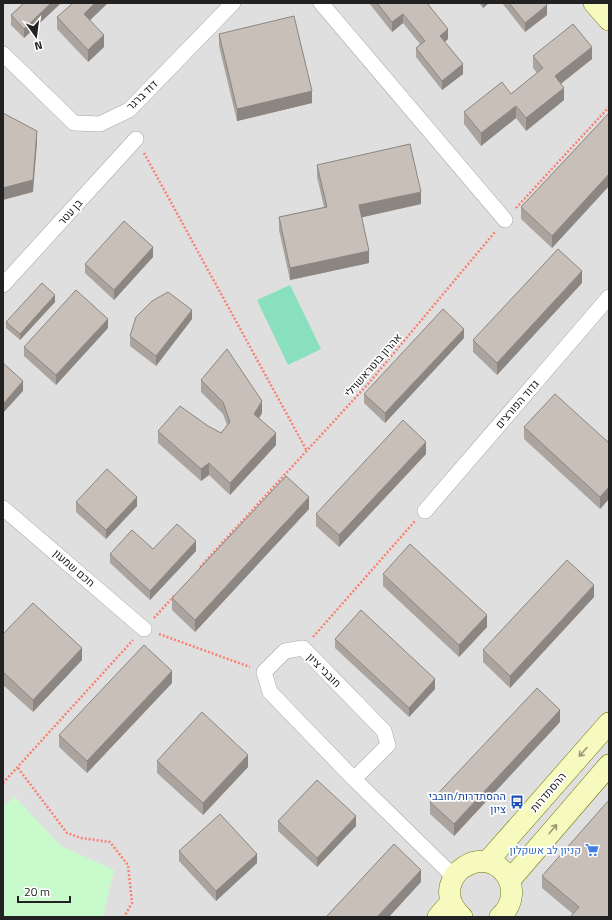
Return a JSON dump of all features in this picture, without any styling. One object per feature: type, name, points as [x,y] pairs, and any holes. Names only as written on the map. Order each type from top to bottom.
[{"type":"street","name":"דוד ברגר","points":[[3,54],[74,123],[100,124],[129,110],[233,3]]},
{"type":"street","points":[[321,3],[505,220]]},
{"type":"street","points":[[594,3],[609,20]]},
{"type":"street","name":"בן עטר","points":[[3,285],[136,139]]},
{"type":"street","name":"גדוד הפורצים","points":[[424,510],[609,297]]},
{"type":"street","name":"חכם שמעון","points":[[3,508],[144,629]]},
{"type":"street","name":"חובבי ציון","points":[[264,672],[285,651],[303,648],[384,730],[388,746],[354,779]]},
{"type":"street","points":[[264,672],[270,692],[354,779],[454,877]]},
{"type":"street","name":"ההסתדרות","points":[[488,862],[609,723]]},
{"type":"street","points":[[510,880],[609,765]]},
{"type":"street","points":[[450,912],[451,885],[454,877],[460,869],[468,864],[488,862],[505,872],[510,880],[512,888],[511,900],[506,911],[501,917]]},
{"type":"path","name":"אהרון בוטראשוילי","points":[[197,571],[368,384],[505,220],[609,107]]},
{"type":"path","points":[[136,139],[307,451]]},
{"type":"path","points":[[303,648],[424,510]]},
{"type":"path","points":[[3,783],[176,594]]},
{"type":"path","points":[[144,629],[264,672]]},
{"type":"path","points":[[18,768],[67,833],[80,838],[110,842],[128,865],[132,903],[124,917]]},
{"type":"shaded area","points":[[3,3],[609,3],[609,917],[3,917]]},
{"type":"green space","points":[[290,285],[321,349],[288,365],[257,300]]},
{"type":"green space","points":[[15,797],[61,846],[114,870],[103,917],[3,917],[3,806]]},
{"type":"building","points":[[24,3],[51,3],[24,29],[11,15]]},
{"type":"building","points":[[73,3],[95,3],[84,14],[104,35],[88,50],[57,17]]},
{"type":"building","points":[[377,3],[427,3],[448,29],[440,36],[463,64],[442,81],[416,48],[425,41],[403,14],[392,22]]},
{"type":"building","points":[[509,3],[545,3],[547,5],[525,23]]},
{"type":"building","points":[[294,16],[312,91],[237,109],[219,34]]},
{"type":"building","points":[[573,24],[592,47],[555,76],[564,88],[526,118],[516,106],[481,133],[464,112],[502,82],[511,94],[543,68],[533,56]]},
{"type":"building","points":[[3,113],[37,131],[33,180],[3,188]]},
{"type":"building","points":[[609,113],[609,174],[552,236],[521,207]]},
{"type":"building","points":[[410,144],[421,192],[359,205],[369,251],[290,268],[279,217],[327,207],[317,165]]},
{"type":"building","points":[[124,221],[153,247],[114,290],[85,264]]},
{"type":"building","points":[[558,249],[582,271],[497,363],[473,340]]},
{"type":"building","points":[[42,283],[55,295],[20,334],[6,322]]},
{"type":"building","points":[[76,290],[108,319],[56,375],[24,347]]},
{"type":"building","points":[[168,292],[192,310],[156,356],[130,336],[136,317],[152,301]]},
{"type":"building","points":[[443,309],[464,329],[385,413],[364,394]]},
{"type":"building","points":[[227,349],[262,401],[254,414],[276,433],[230,483],[209,463],[201,469],[158,431],[180,406],[208,426],[221,433],[230,422],[223,402],[201,380]]},
{"type":"building","points":[[3,363],[23,381],[3,404]]},
{"type":"building","points":[[555,394],[609,443],[609,487],[600,497],[524,427]]},
{"type":"building","points":[[403,420],[426,442],[339,535],[316,514]]},
{"type":"building","points":[[107,469],[137,497],[106,530],[76,502]]},
{"type":"building","points":[[286,476],[309,497],[195,620],[172,598]]},
{"type":"building","points":[[177,524],[196,541],[150,591],[110,554],[132,530],[153,549]]},
{"type":"building","points":[[410,544],[487,615],[459,645],[383,574]]},
{"type":"building","points":[[567,560],[594,585],[510,676],[483,650]]},
{"type":"building","points":[[33,603],[82,648],[33,700],[3,672],[3,634]]},
{"type":"building","points":[[361,610],[435,679],[409,708],[335,639]]},
{"type":"building","points":[[144,645],[172,671],[87,761],[59,735]]},
{"type":"building","points":[[537,688],[560,710],[454,824],[430,802]]},
{"type":"building","points":[[202,712],[248,755],[203,803],[157,761]]},
{"type":"building","points":[[317,780],[356,816],[317,858],[278,821]]},
{"type":"building","name":"קניון לב אשקלון","points":[[609,800],[609,917],[570,917],[579,907],[542,876]]},
{"type":"building","points":[[220,814],[257,854],[216,891],[179,851]]},
{"type":"building","points":[[394,844],[421,870],[377,917],[326,917]]},
{"type":"place","name":"ההסתדרות/חובבי ציון","points":[[517,802]]},
{"type":"place","name":"קניון לב אשקלון","points":[[592,850]]}]
